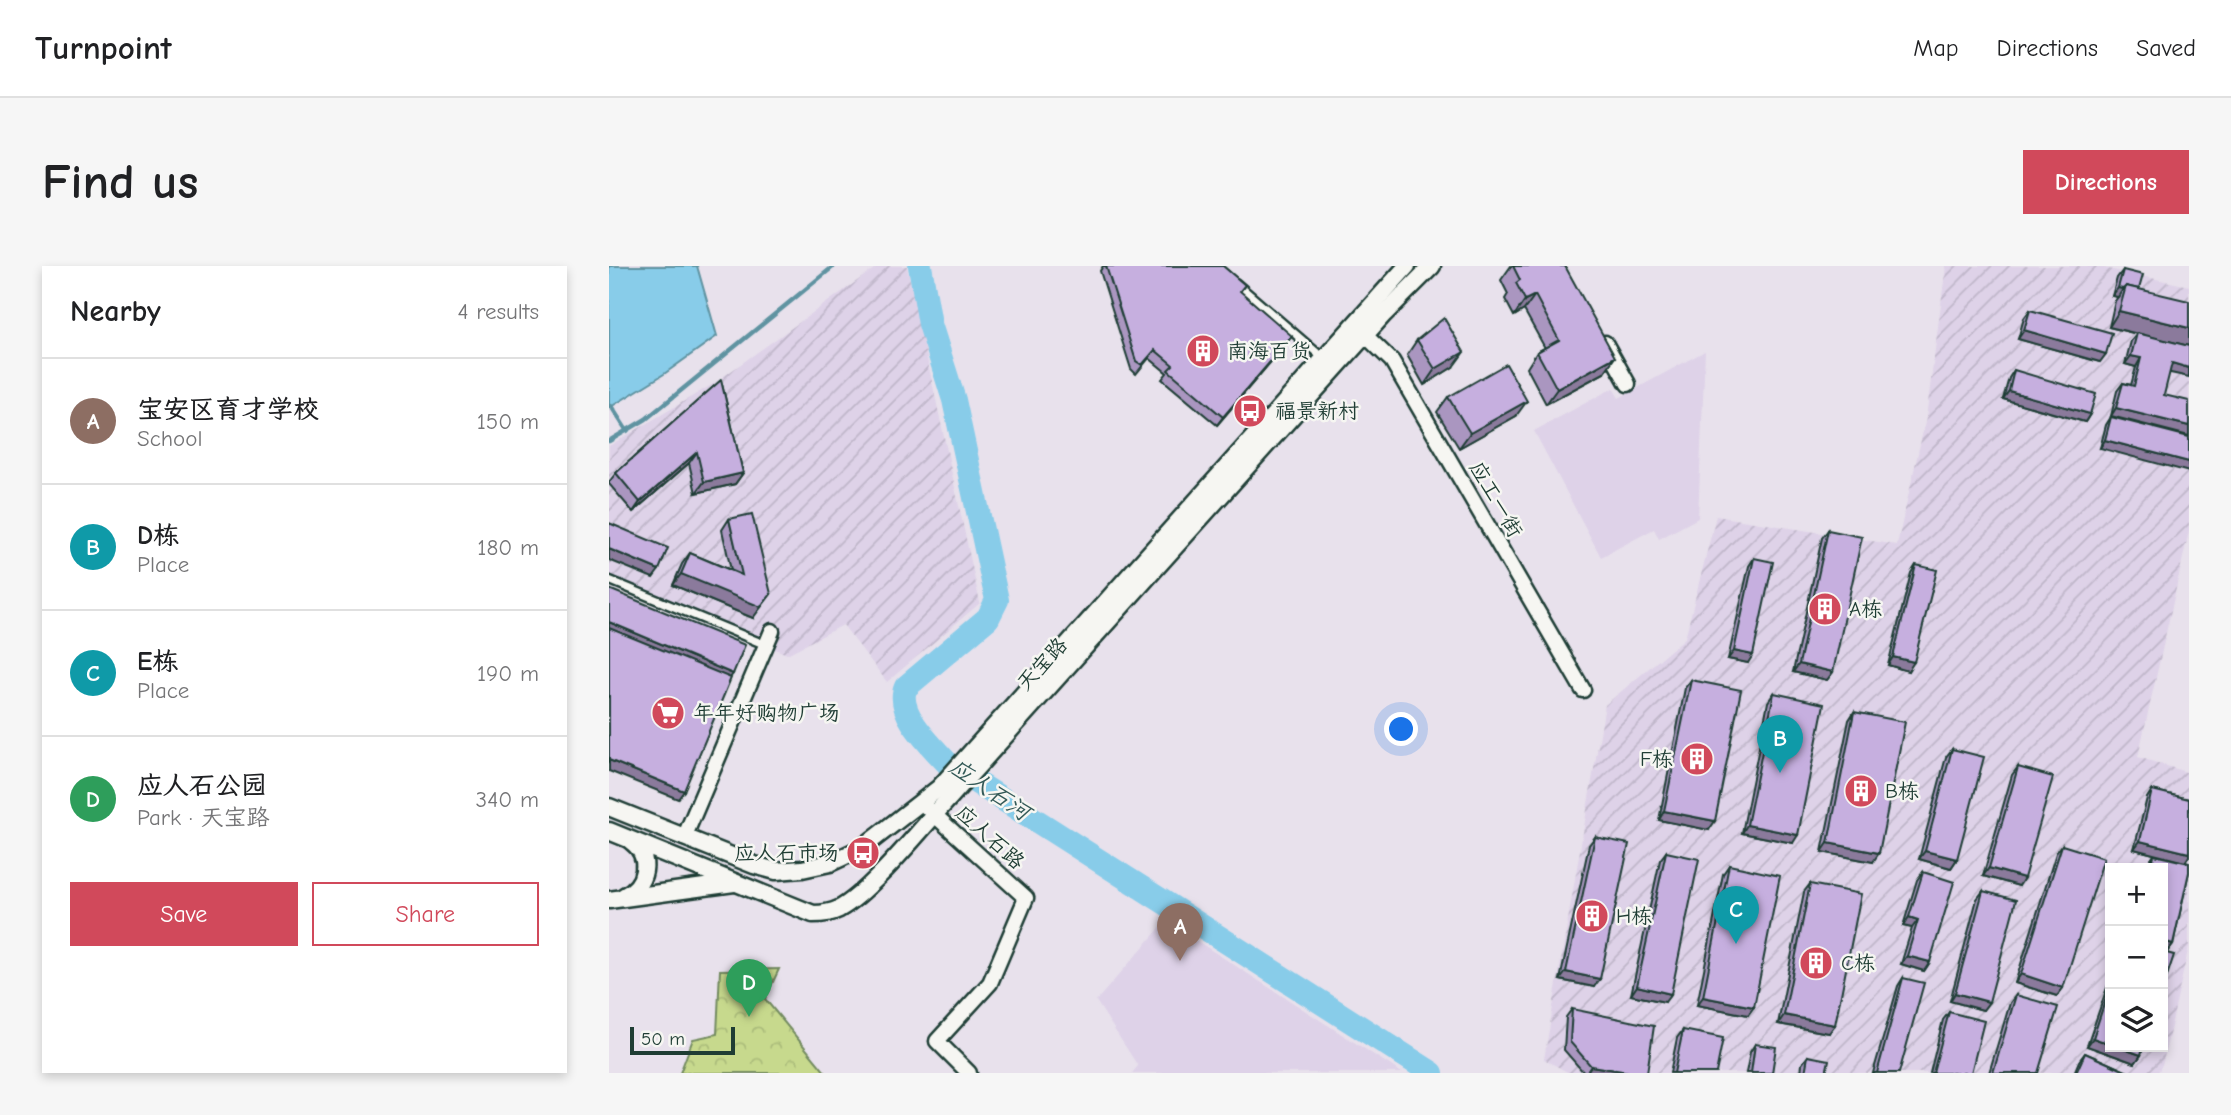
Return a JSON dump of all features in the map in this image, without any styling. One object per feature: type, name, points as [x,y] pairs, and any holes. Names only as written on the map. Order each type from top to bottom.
[{"type":"street","name":"天宝路","points":[[736,882],[813,914],[826,914],[841,908],[858,894],[934,814],[945,792],[1407,266]]},
{"type":"street","name":"天宝路","points":[[979,753],[1432,266]]},
{"type":"street","points":[[1596,325],[1628,384]]},
{"type":"street","name":"应工一街","points":[[1366,335],[1392,361],[1583,690]]},
{"type":"street","points":[[684,838],[772,631]]},
{"type":"street","name":"天宝路","points":[[609,807],[684,838],[776,870],[831,863],[862,848],[921,803],[945,792]]},
{"type":"street","name":"应人石路","points":[[921,803],[1026,898],[990,983],[937,1041],[969,1073]]},
{"type":"street","points":[[609,831],[736,882]]},
{"type":"street","points":[[614,899],[636,889],[645,871],[641,852],[627,838]]},
{"type":"street","points":[[614,899],[736,882]]},
{"type":"lane","points":[[1226,274],[1324,358]]},
{"type":"lane","points":[[609,580],[766,645]]},
{"type":"shaded area","points":[[878,266],[907,266],[980,603],[887,682],[843,625],[787,654],[609,580],[609,446],[713,384]]},
{"type":"shaded area","points":[[1946,266],[2094,266],[2189,286],[2189,531],[2138,757],[2189,773],[2189,946],[2168,1040],[2168,863],[2105,863],[2105,1052],[2165,1052],[2158,1073],[1569,1073],[1544,1059],[1605,705],[1685,638],[1716,516],[1897,545],[1926,418]]},
{"type":"shaded area","points":[[1705,351],[1698,518],[1659,539],[1654,529],[1601,557],[1534,431],[1613,388],[1619,398]]},
{"type":"shaded area","points":[[1166,921],[1402,1073],[1132,1073],[1138,1066],[1096,1001]]},
{"type":"green space","points":[[779,969],[765,999],[826,1073],[680,1073],[693,1039],[717,1034],[720,970]]},
{"type":"water","points":[[609,266],[697,266],[717,336],[664,374],[609,408]]},
{"type":"building","name":"南海百货","points":[[1106,266],[1223,266],[1245,285],[1240,291],[1292,336],[1223,417],[1168,370],[1173,365],[1155,350],[1142,365],[1136,361]]},
{"type":"building","points":[[1513,266],[1565,266],[1615,357],[1557,389],[1537,352],[1559,340],[1535,295],[1525,300],[1516,283],[1520,280]]},
{"type":"building","points":[[2123,270],[2143,275],[2139,289],[2126,286],[2123,289],[2118,288]]},
{"type":"building","points":[[2126,286],[2189,301],[2189,328],[2119,311]]},
{"type":"building","points":[[2030,310],[2112,333],[2106,354],[2024,330]]},
{"type":"building","points":[[1444,318],[1464,352],[1435,369],[1417,340]]},
{"type":"building","points":[[2137,333],[2189,346],[2189,368],[2172,363],[2164,395],[2189,401],[2189,426],[2116,408],[2123,383],[2134,386],[2141,358],[2131,356]]},
{"type":"building","points":[[1506,364],[1527,401],[1470,433],[1448,397]]},
{"type":"building","points":[[2014,370],[2096,394],[2090,414],[2009,391]]},
{"type":"building","points":[[721,380],[743,473],[704,482],[697,452],[640,502],[616,473]]},
{"type":"building","points":[[2111,417],[2189,437],[2189,462],[2105,440]]},
{"type":"building","points":[[752,514],[771,594],[761,607],[681,574],[690,553],[742,575],[729,519]]},
{"type":"building","points":[[609,523],[668,548],[659,570],[609,549]]},
{"type":"building","name":"A栋","points":[[1828,530],[1862,537],[1833,672],[1799,664]]},
{"type":"building","points":[[1754,558],[1773,562],[1753,655],[1734,651]]},
{"type":"building","points":[[1916,565],[1937,570],[1914,662],[1893,657]]},
{"type":"building","points":[[609,589],[745,645],[733,674],[609,622]]},
{"type":"building","points":[[609,628],[731,678],[684,791],[609,760]]},
{"type":"building","name":"F栋","points":[[1691,680],[1741,690],[1715,821],[1664,811]]},
{"type":"building","points":[[1774,693],[1824,704],[1798,835],[1747,825]]},
{"type":"building","name":"B栋","points":[[1854,712],[1905,722],[1879,853],[1828,843]]},
{"type":"building","points":[[1952,749],[1984,757],[1957,859],[1925,851]]},
{"type":"building","points":[[2018,767],[2053,777],[2024,878],[1989,868]]},
{"type":"building","points":[[2152,790],[2189,799],[2189,853],[2140,841]]},
{"type":"building","name":"H栋","points":[[1595,837],[1629,844],[1600,979],[1566,972]]},
{"type":"building","points":[[2062,845],[2104,858],[2063,988],[2021,974]]},
{"type":"building","points":[[1666,852],[1699,859],[1671,994],[1637,986]]},
{"type":"building","points":[[2154,855],[2189,863],[2173,944],[2168,942],[2168,863],[2152,863]]},
{"type":"building","points":[[1729,865],[1780,876],[1754,1007],[1703,997]]},
{"type":"building","points":[[1923,872],[1954,882],[1930,962],[1907,956],[1918,920],[1909,917]]},
{"type":"building","name":"C栋","points":[[1810,884],[1861,894],[1835,1025],[1784,1015]]},
{"type":"building","points":[[1983,891],[2016,900],[1989,1002],[1955,993]]},
{"type":"building","points":[[2168,953],[2174,955],[2168,973]]},
{"type":"building","points":[[1903,978],[1924,983],[1899,1073],[1877,1073]]},
{"type":"building","points":[[2016,995],[2058,1007],[2038,1073],[1993,1073]]},
{"type":"building","points":[[2105,1001],[2105,1042],[2093,1038]]},
{"type":"building","points":[[1572,1009],[1654,1026],[1647,1073],[1591,1066],[1570,1042]]},
{"type":"building","points":[[1949,1012],[1984,1021],[1971,1073],[1933,1073]]},
{"type":"building","points":[[1683,1030],[1723,1038],[1716,1073],[1674,1073]]},
{"type":"building","points":[[1755,1044],[1776,1047],[1772,1073],[1751,1073]]},
{"type":"building","points":[[2085,1053],[2130,1073],[2076,1073]]},
{"type":"building","points":[[1808,1056],[1829,1060],[1826,1073],[1805,1073]]},
{"type":"waterway","points":[[609,441],[646,419],[834,266]]},
{"type":"waterway","name":"应人石河","points":[[920,266],[930,324],[954,400],[997,600],[988,618],[906,687],[905,707],[910,718],[949,765],[1432,1073]]},
{"type":"waterway","points":[[611,406],[627,431]]},
{"type":"place","name":"南海百货","points":[[1203,351]]},
{"type":"place","name":"福景新村","points":[[1250,411]]},
{"type":"place","name":"A栋","points":[[1825,609]]},
{"type":"place","name":"年年好购物广场","points":[[668,713]]},
{"type":"place","name":"F栋","points":[[1697,759]]},
{"type":"place","name":"D栋","points":[[1780,773]]},
{"type":"place","name":"B栋","points":[[1861,791]]},
{"type":"place","name":"应人石市场","points":[[863,853]]},
{"type":"place","name":"H栋","points":[[1592,916]]},
{"type":"place","name":"E栋","points":[[1736,944]]},
{"type":"place","name":"宝安区育才学校","points":[[1180,961]]},
{"type":"place","name":"C栋","points":[[1816,963]]},
{"type":"place","name":"应人石公园","points":[[749,1017]]}]
